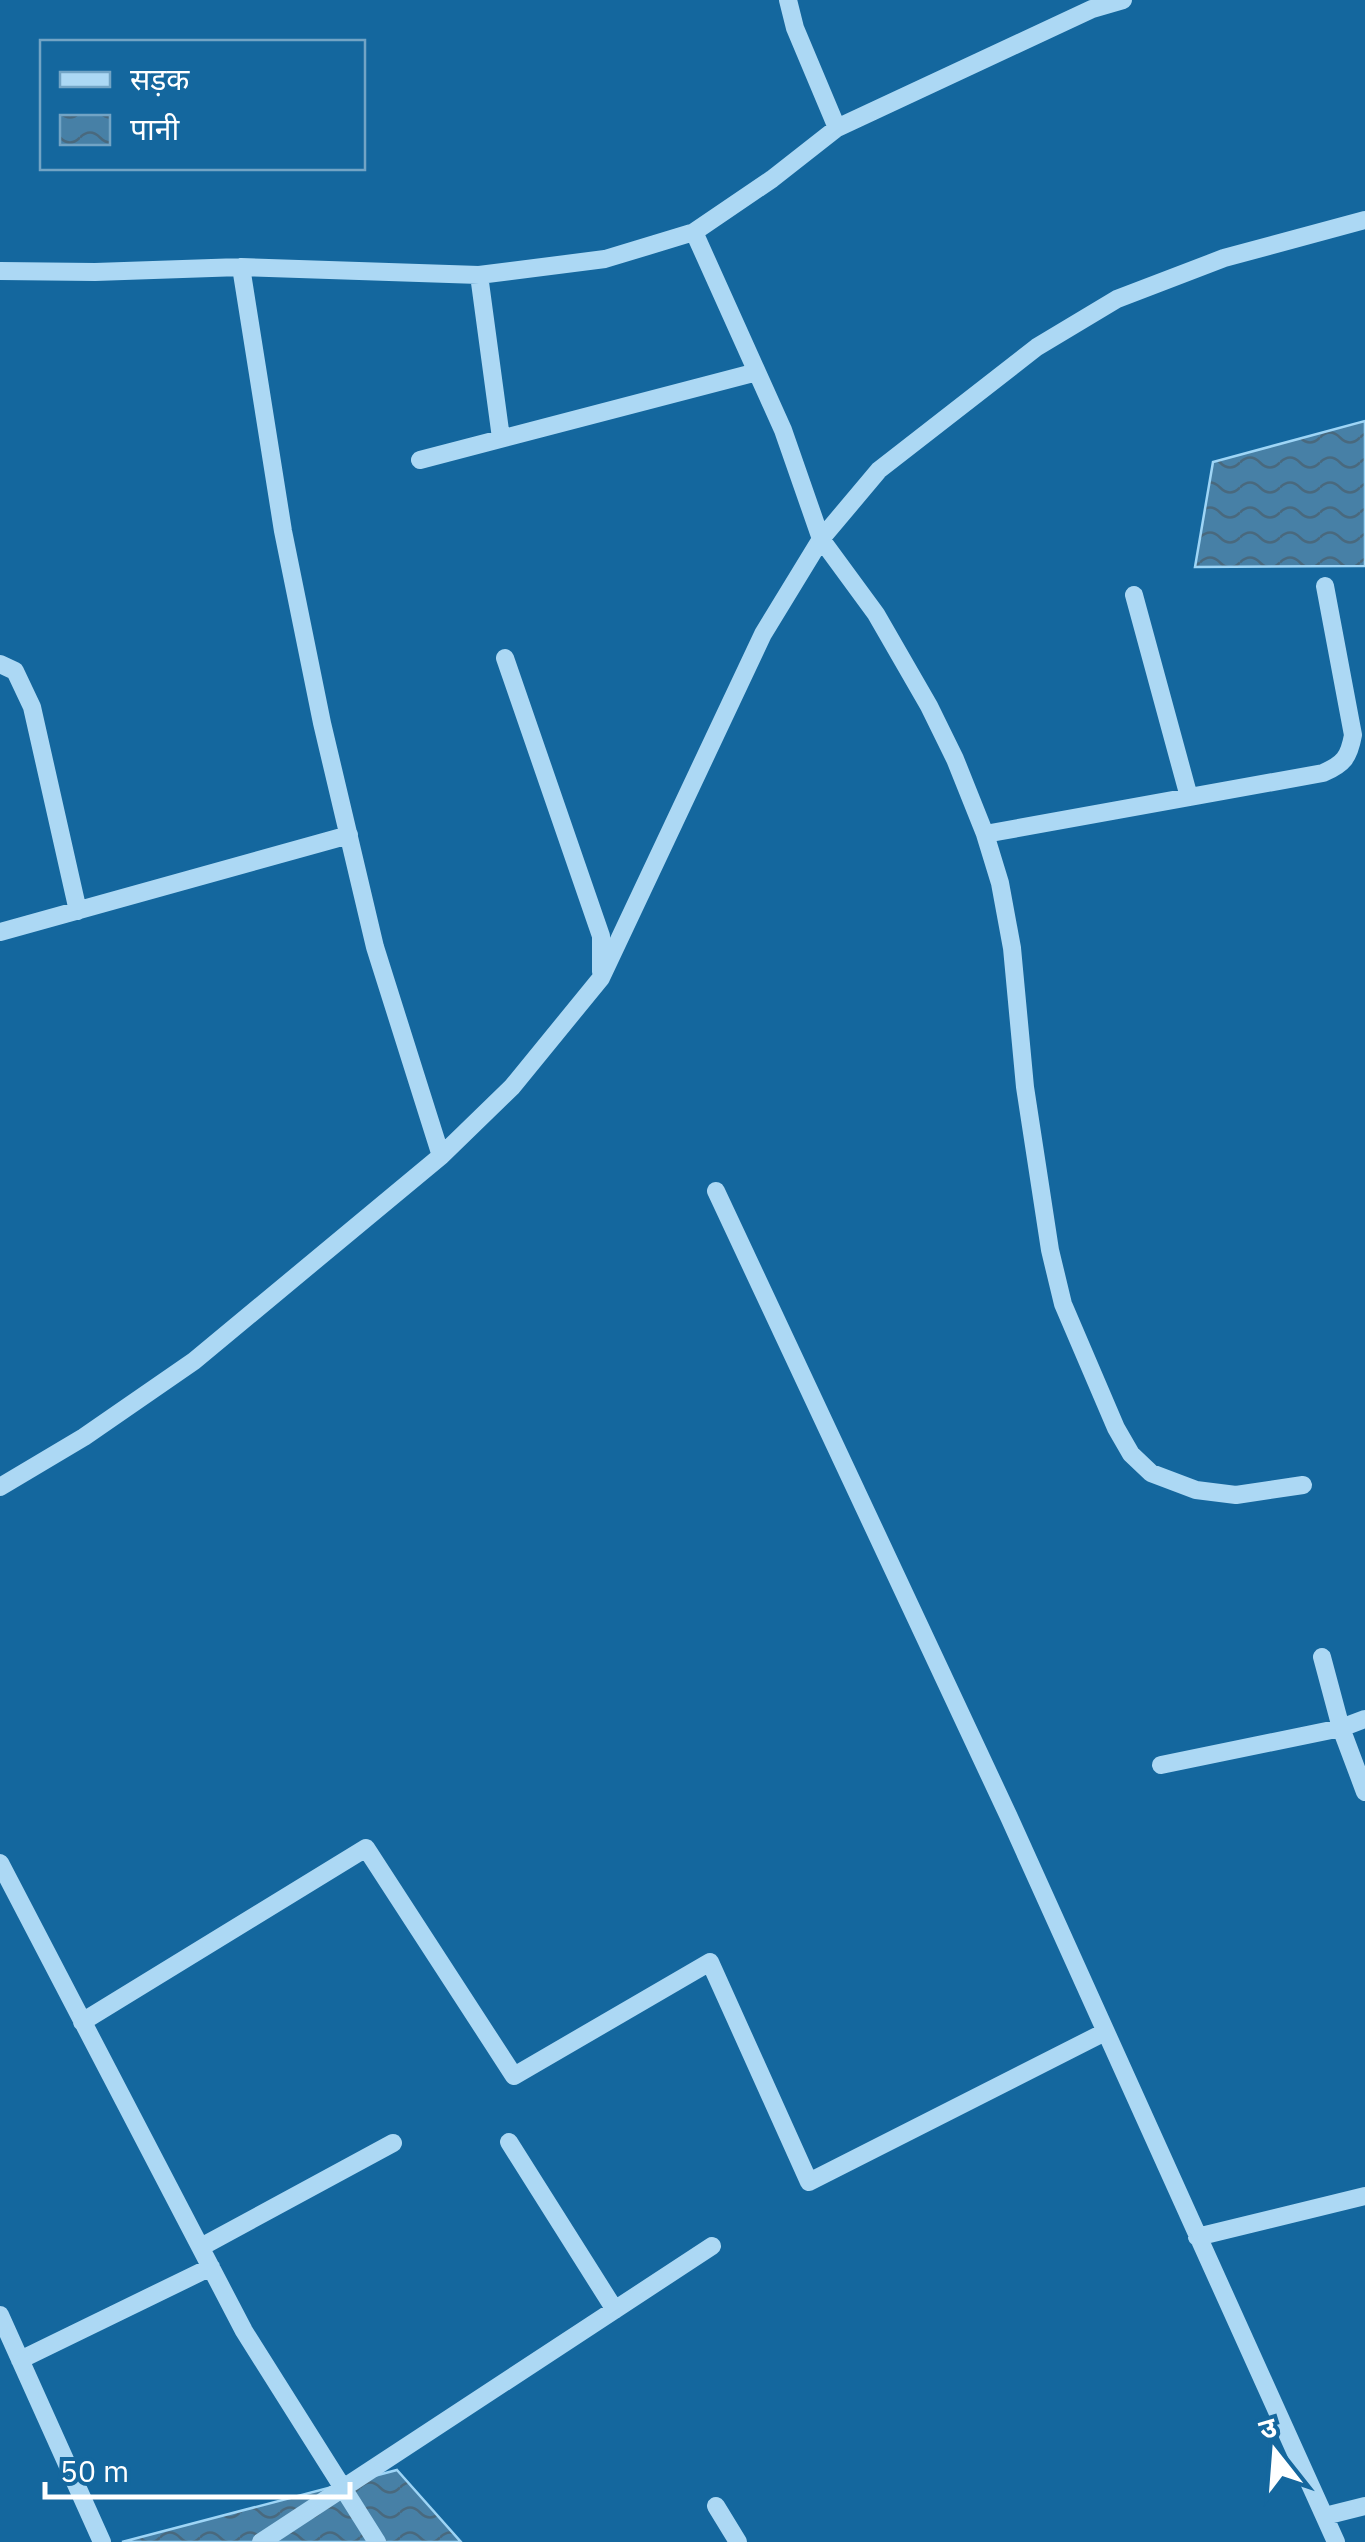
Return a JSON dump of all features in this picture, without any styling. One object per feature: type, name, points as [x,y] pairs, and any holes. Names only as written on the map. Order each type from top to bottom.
[{"type":"street","points":[[788,0],[795,28],[837,128]]},
{"type":"street","points":[[0,272],[240,267],[479,274],[606,259],[694,232],[772,179],[837,128],[1091,4],[1123,0]]},
{"type":"street","points":[[0,1487],[84,1437],[194,1362],[441,1156],[512,1086],[601,978],[763,634],[820,539],[879,470],[1037,347],[1117,299],[1224,258],[1365,220]]},
{"type":"street","points":[[694,232],[784,430],[820,539],[876,614],[929,706],[985,834],[1000,883],[1012,948],[1025,1087],[1050,1250],[1063,1304],[1116,1428],[1130,1454],[1151,1473],[1196,1490],[1236,1495],[1274,1486],[1303,1485]]},
{"type":"street","points":[[240,267],[283,531],[322,723],[375,947],[441,1156]]},
{"type":"street","points":[[479,274],[502,438]]},
{"type":"street","points":[[420,460],[757,372]]},
{"type":"street","points":[[985,834],[1323,774],[1341,765],[1350,754],[1353,734],[1325,586]]},
{"type":"street","points":[[1134,595],[1189,797]]},
{"type":"street","points":[[505,658],[602,936],[601,978]]},
{"type":"street","points":[[0,664],[15,671],[32,707],[78,911]]},
{"type":"street","points":[[0,932],[349,835]]},
{"type":"street","points":[[716,1191],[810,1386],[1336,2542]]},
{"type":"street","points":[[1322,1656],[1341,1728],[1365,1792]]},
{"type":"street","points":[[1161,1764],[1341,1728],[1365,1719]]},
{"type":"street","points":[[82,2022],[366,1848],[514,2076],[710,1962],[808,2182],[1105,2032]]},
{"type":"street","points":[[0,1863],[244,2331],[377,2542]]},
{"type":"street","points":[[509,2142],[615,2310]]},
{"type":"street","points":[[201,2247],[392,2143]]},
{"type":"street","points":[[1198,2237],[1365,2196]]},
{"type":"street","points":[[261,2542],[712,2246]]},
{"type":"street","points":[[20,2360],[211,2267]]},
{"type":"street","points":[[0,2315],[102,2542]]},
{"type":"street","points":[[716,2506],[738,2542]]},
{"type":"street","points":[[1324,2516],[1365,2506]]},
{"type":"water","points":[[1365,421],[1365,566],[1195,567],[1213,462]]},
{"type":"water","points":[[397,2470],[461,2542],[122,2542]]}]
